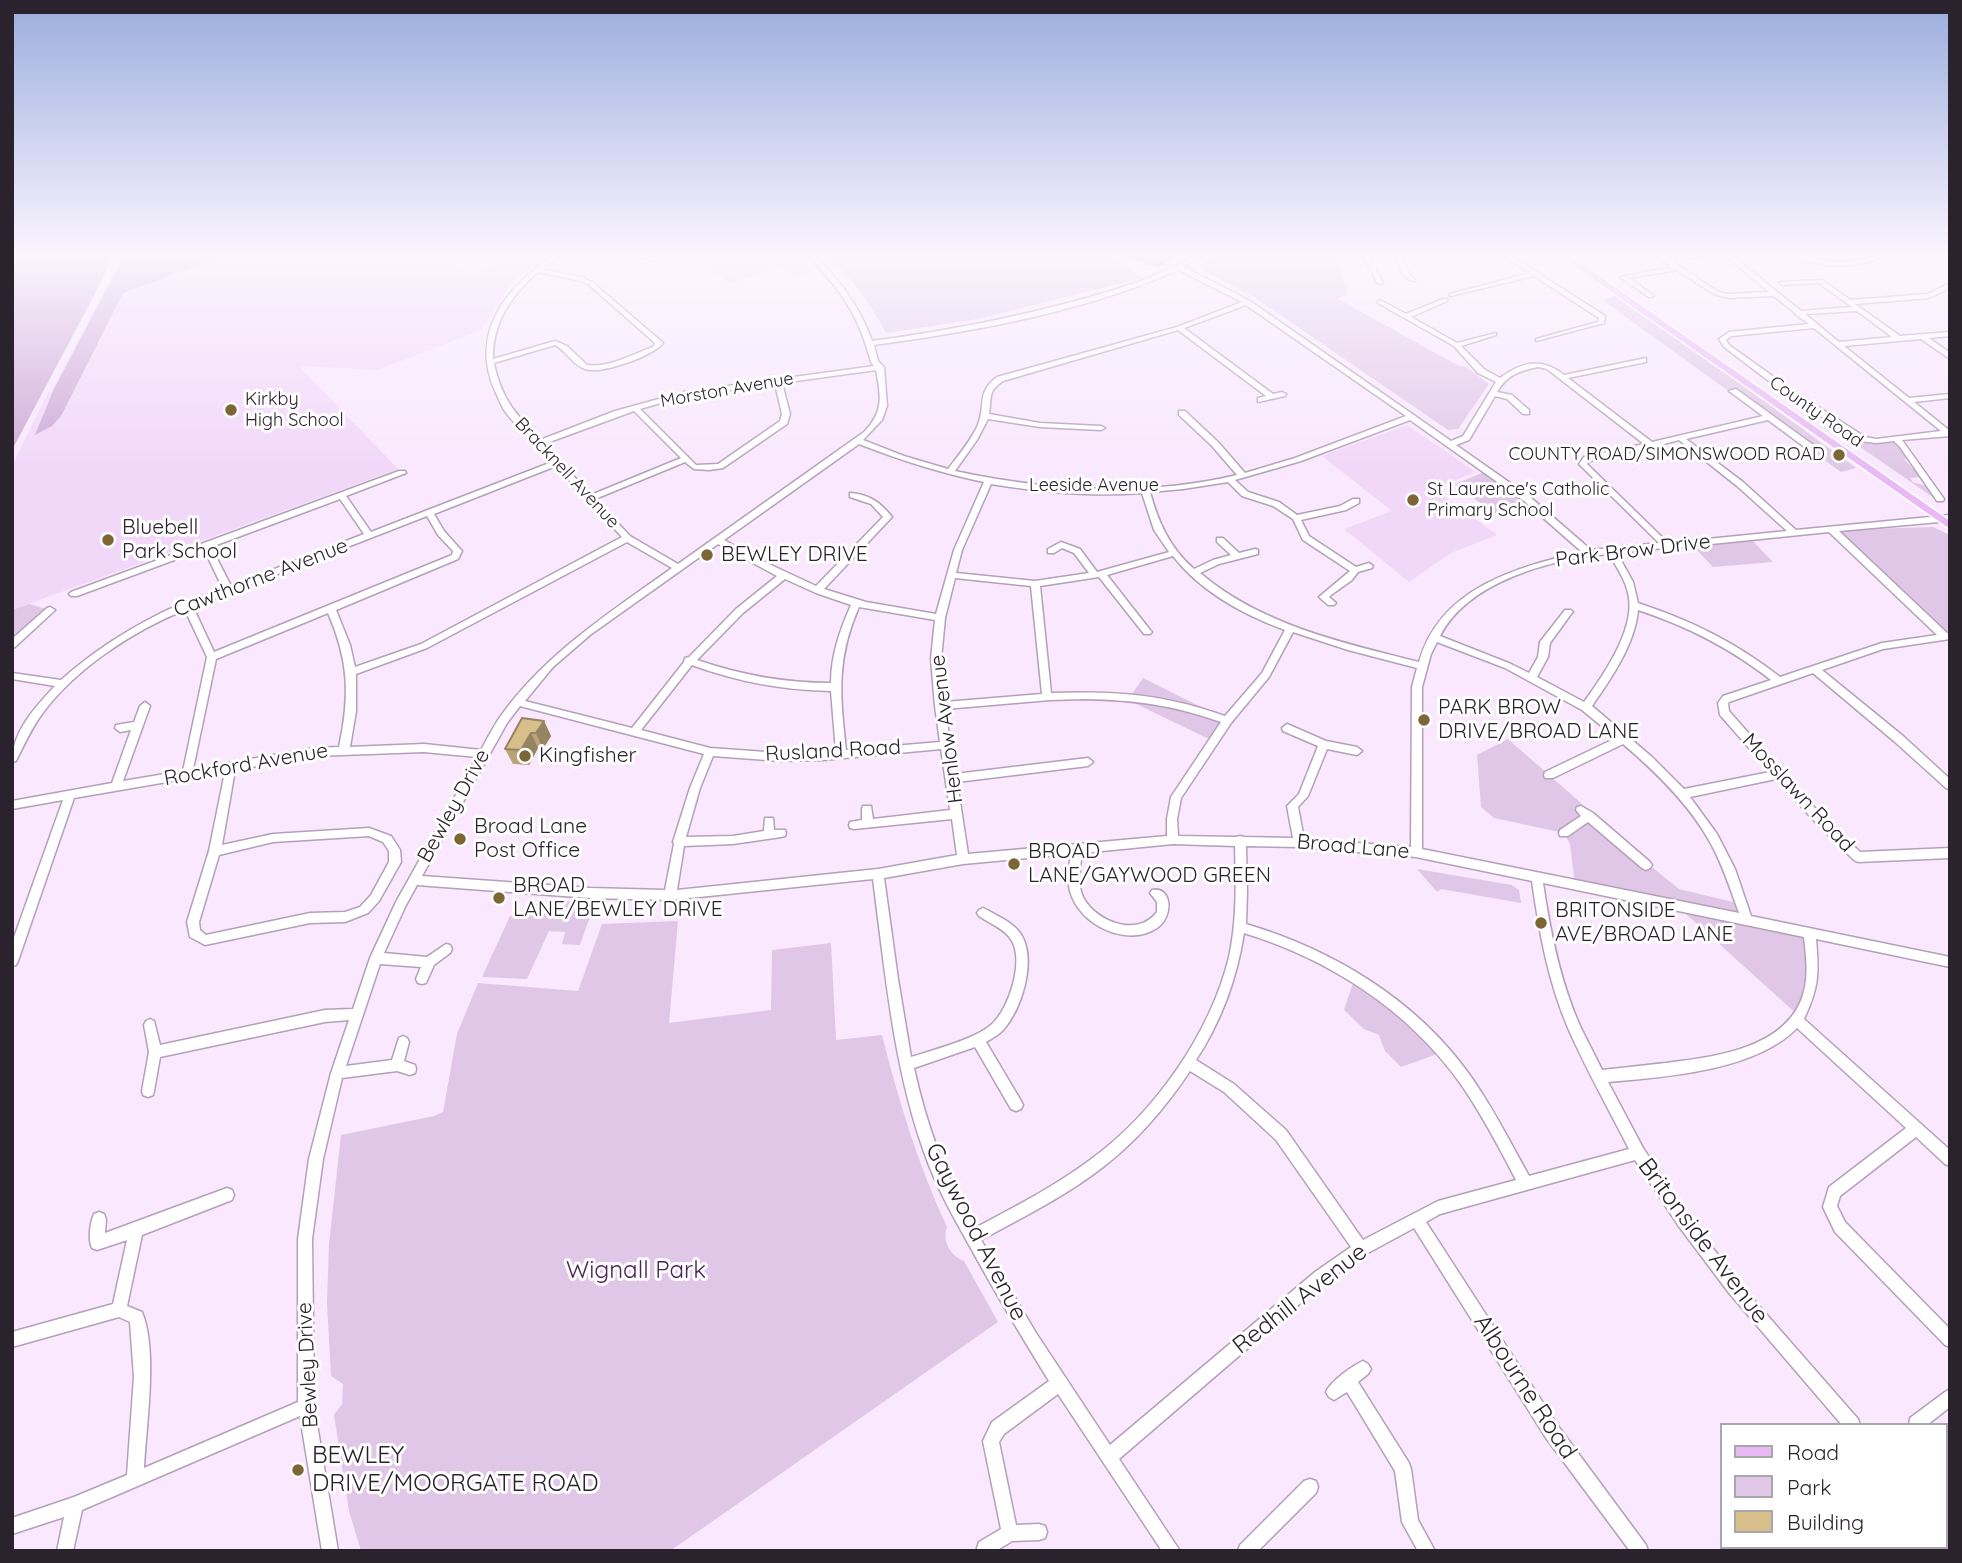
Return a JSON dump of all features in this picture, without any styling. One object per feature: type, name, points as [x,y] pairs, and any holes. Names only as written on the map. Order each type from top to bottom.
[{"type":"main road","name":"County Road","points":[[1667,326],[1946,517]]},
{"type":"main road","name":"County Road","points":[[1675,326],[1946,517],[1950,526]]},
{"type":"street","points":[[495,326],[490,339],[489,362],[555,344],[563,346],[585,367],[598,369],[655,348],[659,343],[639,326]]},
{"type":"street","name":"Bewley Drive","points":[[330,1551],[306,1406],[305,1239],[316,1160],[337,1073],[376,958],[413,880],[481,754],[517,702],[566,650],[858,441],[882,416],[885,393],[880,367],[875,362],[862,326]]},
{"type":"street","points":[[870,343],[985,326]]},
{"type":"street","points":[[950,472],[969,446],[985,416],[985,394],[990,386],[1000,379],[1184,326]]},
{"type":"street","points":[[1282,326],[1527,499],[1589,553]]},
{"type":"street","points":[[1424,326],[1456,345],[1481,371],[1500,382]]},
{"type":"street","points":[[1538,340],[1584,326]]},
{"type":"street","points":[[1813,326],[1949,434],[1873,442],[1859,438],[1789,392],[1726,346],[1722,339],[1729,334],[1813,326]]},
{"type":"street","points":[[1882,326],[1899,339]]},
{"type":"street","points":[[1179,328],[1270,396]]},
{"type":"street","points":[[1456,345],[1494,334]]},
{"type":"street","points":[[1837,344],[1950,334]]},
{"type":"street","points":[[1923,337],[1950,356]]},
{"type":"street","points":[[1563,376],[1643,360]]},
{"type":"street","name":"Bracknell Avenue","points":[[489,362],[508,410],[556,463],[627,538],[678,568]]},
{"type":"street","points":[[1450,444],[1466,438],[1500,382],[1516,370],[1538,365],[1549,367],[1563,376],[1652,446]]},
{"type":"street","name":"Morston Avenue","points":[[539,443],[635,408],[699,391],[880,367]]},
{"type":"street","points":[[635,408],[685,459],[699,468],[720,466],[784,422],[786,414],[778,380]]},
{"type":"street","points":[[1733,391],[1813,449]]},
{"type":"street","points":[[1261,400],[1282,394]]},
{"type":"street","points":[[1494,394],[1509,397],[1524,410],[1510,411]]},
{"type":"street","points":[[1907,400],[1950,396]]},
{"type":"street","points":[[1182,413],[1242,475]]},
{"type":"street","points":[[985,416],[1040,425],[1101,428]]},
{"type":"street","name":"Leeside Avenue","points":[[858,441],[898,458],[988,482],[1061,489],[1145,489],[1230,479],[1308,455],[1411,417]]},
{"type":"street","points":[[1668,547],[1583,464],[1587,459],[1770,417]]},
{"type":"street","points":[[1682,439],[1740,484],[1794,533]]},
{"type":"street","points":[[1896,439],[1903,444],[1940,499]]},
{"type":"street","points":[[590,498],[685,459]]},
{"type":"street","name":"Cawthorne Avenue","points":[[12,758],[34,717],[61,684],[107,647],[167,614],[556,463]]},
{"type":"street","points":[[74,594],[402,473]]},
{"type":"street","points":[[1230,479],[1245,494],[1276,504],[1296,518],[1306,538],[1356,570]]},
{"type":"street","points":[[1915,480],[1928,482]]},
{"type":"street","name":"Henlow Avenue","points":[[963,859],[940,706],[936,659],[940,618],[950,575],[988,482]]},
{"type":"street","points":[[1145,489],[1151,513],[1161,535],[1174,552],[1233,601],[1290,629],[1421,666]]},
{"type":"street","points":[[342,495],[370,536]]},
{"type":"street","points":[[818,590],[888,517],[877,500],[853,495]]},
{"type":"street","points":[[1296,518],[1343,508],[1356,501]]},
{"type":"street","points":[[212,657],[455,557],[458,551],[441,533],[429,513]]},
{"type":"street","name":"Park Brow Drive","points":[[1416,852],[1417,687],[1421,666],[1452,610],[1476,590],[1506,574],[1543,562],[1589,553],[1946,517]]},
{"type":"street","points":[[1832,530],[1947,636]]},
{"type":"street","points":[[352,672],[424,646],[451,633],[627,538]]},
{"type":"street","points":[[1220,540],[1237,556]]},
{"type":"street","points":[[719,541],[783,576],[818,590],[856,603],[940,618]]},
{"type":"street","points":[[1051,551],[1061,541],[1077,551],[1147,632]]},
{"type":"street","points":[[206,545],[228,590]]},
{"type":"street","points":[[1586,707],[1623,645],[1634,605],[1626,577],[1612,551]]},
{"type":"street","points":[[950,575],[1035,584],[1099,575],[1174,552]]},
{"type":"street","points":[[1195,572],[1255,552]]},
{"type":"street","points":[[1323,599],[1331,589],[1352,577],[1356,570],[1369,566]]},
{"type":"street","points":[[634,732],[688,660],[739,609],[783,576]]},
{"type":"street","points":[[1035,584],[1047,697]]},
{"type":"street","points":[[841,754],[835,687],[836,653],[856,603]]},
{"type":"street","points":[[1634,605],[1696,626],[1753,660],[1777,680],[1882,646],[1947,636]]},
{"type":"street","points":[[187,775],[212,657],[188,606]]},
{"type":"street","points":[[331,609],[346,640],[352,672],[353,712],[344,749]]},
{"type":"street","points":[[12,645],[50,610]]},
{"type":"street","points":[[1532,677],[1543,657],[1545,642],[1568,612]]},
{"type":"street","points":[[1173,840],[1172,819],[1176,797],[1227,720],[1266,675],[1290,629]]},
{"type":"street","points":[[1435,638],[1532,677],[1586,707],[1624,739],[1682,794],[1713,837],[1729,869],[1746,918]]},
{"type":"street","points":[[688,660],[763,684],[835,687]]},
{"type":"street","points":[[1814,669],[1950,785]]},
{"type":"street","points":[[12,677],[61,684]]},
{"type":"street","name":"Mosslawn Road","points":[[1777,680],[1726,699],[1723,703],[1724,712],[1832,834],[1858,857],[1950,853]]},
{"type":"street","points":[[940,706],[1047,697],[1144,696],[1203,710],[1227,720]]},
{"type":"street","name":"Rusland Road","points":[[517,702],[710,752],[780,757],[946,745]]},
{"type":"street","points":[[116,787],[145,706]]},
{"type":"street","points":[[120,729],[139,725]]},
{"type":"street","points":[[1287,728],[1324,744],[1357,751]]},
{"type":"street","points":[[1549,775],[1624,739]]},
{"type":"street","points":[[1299,842],[1292,806],[1303,796],[1324,744]]},
{"type":"street","name":"Rockford Avenue","points":[[12,805],[344,749],[424,748],[481,754]]},
{"type":"street","points":[[670,895],[678,842],[690,794],[710,752]]},
{"type":"street","points":[[952,778],[1088,762]]},
{"type":"street","points":[[215,851],[273,838],[369,832],[387,839],[394,850],[395,862],[375,898],[364,910],[345,917],[310,918],[205,940],[194,933],[193,922],[215,851],[231,766]]},
{"type":"street","points":[[1682,794],[1778,774]]},
{"type":"street","points":[[12,961],[70,795]]},
{"type":"street","points":[[867,809],[868,824]]},
{"type":"street","points":[[1564,833],[1585,813],[1646,865]]},
{"type":"street","points":[[854,825],[957,814]]},
{"type":"street","points":[[678,842],[733,840],[775,834],[769,821]]},
{"type":"street","name":"Broad Lane","points":[[413,880],[597,894],[670,895],[878,874],[963,859],[1173,840],[1299,842],[1416,852],[1950,961]]},
{"type":"street","points":[[972,1237],[1043,1199],[1111,1152],[1164,1098],[1189,1063],[1218,1005],[1233,962],[1240,927],[1240,840]]},
{"type":"street","points":[[1077,849],[1075,882],[1079,899],[1091,914],[1116,928],[1131,932],[1161,919],[1165,911],[1164,900],[1156,893]]},
{"type":"street","name":"Gaywood Avenue","points":[[878,874],[902,1045],[931,1152],[972,1237],[1058,1384],[1110,1456],[1172,1551]]},
{"type":"street","name":"Britonside Avenue","points":[[1537,878],[1544,927],[1558,983],[1574,1027],[1637,1153],[1734,1288],[1850,1423]]},
{"type":"street","points":[[907,1064],[977,1039],[997,1028],[1017,992],[1023,956],[1016,936],[983,913]]},
{"type":"street","points":[[1240,927],[1272,936],[1326,958],[1403,1014],[1439,1048],[1487,1113],[1525,1182]]},
{"type":"street","points":[[1598,1076],[1712,1064],[1752,1054],[1780,1037],[1798,1021],[1808,1002],[1814,980],[1814,957],[1809,932]]},
{"type":"street","points":[[422,979],[429,962],[446,950]]},
{"type":"street","points":[[376,958],[429,962]]},
{"type":"street","points":[[155,1052],[324,1016],[356,1014]]},
{"type":"street","points":[[1798,1021],[1950,1158]]},
{"type":"street","points":[[148,1091],[155,1052],[150,1025]]},
{"type":"street","points":[[977,1039],[1016,1105]]},
{"type":"street","points":[[337,1073],[404,1067],[403,1042]]},
{"type":"street","points":[[1189,1063],[1228,1088],[1281,1135],[1361,1249]]},
{"type":"street","points":[[1916,1129],[1835,1192],[1830,1207],[1840,1227],[1950,1340]]},
{"type":"street","name":"Redhill Avenue","points":[[1110,1456],[1311,1284],[1361,1249],[1438,1209],[1525,1182],[1637,1153]]},
{"type":"street","points":[[99,1219],[97,1243],[136,1231],[180,1211],[227,1195]]},
{"type":"street","name":"Albourne Road","points":[[1416,1219],[1552,1432],[1640,1551]]},
{"type":"street","points":[[118,1310],[136,1231]]},
{"type":"street","points":[[12,1340],[118,1310],[137,1317],[142,1338],[135,1477]]},
{"type":"street","points":[[1334,1392],[1363,1369]]},
{"type":"street","points":[[1348,1380],[1403,1469],[1410,1522],[1427,1551]]},
{"type":"street","points":[[1010,1533],[991,1441],[998,1428],[1058,1384]]},
{"type":"street","points":[[1917,1423],[1950,1397]]},
{"type":"street","points":[[12,1527],[75,1505],[135,1477],[306,1406]]},
{"type":"street","points":[[1246,1551],[1310,1487]]},
{"type":"street","points":[[65,1551],[75,1505]]},
{"type":"street","points":[[985,1548],[1010,1533],[1039,1532]]},
{"type":"shaded area","points":[[12,326],[78,326],[12,450]]},
{"type":"shaded area","points":[[86,326],[484,326],[481,330],[378,370],[299,366],[398,469],[12,610],[12,466],[48,392],[51,392]]},
{"type":"shaded area","points":[[87,326],[106,326],[61,416],[52,426],[35,435],[53,391]]},
{"type":"shaded area","name":"St Laurence's Catholic Primary School","points":[[1407,425],[1473,470],[1473,473],[1434,489],[1497,535],[1451,553],[1409,582],[1344,529],[1392,511],[1322,456]]},
{"type":"green space","points":[[882,326],[932,326],[886,333]]},
{"type":"green space","points":[[1296,326],[1387,326],[1459,366],[1465,366],[1489,384],[1458,429],[1448,430]]},
{"type":"green space","points":[[1638,326],[1661,326],[1856,468],[1841,472]]},
{"type":"green space","points":[[1824,422],[1866,442],[1896,443],[1901,446],[1909,458],[1904,459],[1921,477],[1910,478],[1913,482],[1929,487],[1937,500]]},
{"type":"green space","points":[[1487,471],[1527,499],[1495,514],[1455,484]]},
{"type":"green space","points":[[1933,527],[1950,535],[1950,637],[1832,530]]},
{"type":"green space","points":[[1750,538],[1773,562],[1713,567],[1691,544]]},
{"type":"green space","points":[[29,604],[50,610],[12,643],[12,610]]},
{"type":"green space","points":[[1143,678],[1227,720],[1213,741],[1128,700]]},
{"type":"green space","points":[[1508,739],[1581,803],[1589,816],[1679,889],[1741,904],[1746,919],[1809,932],[1814,980],[1800,1017],[1676,905],[1575,885],[1570,844],[1564,833],[1494,818],[1481,807],[1477,755]]},
{"type":"green space","points":[[1417,869],[1512,885],[1519,890],[1521,903],[1441,889],[1437,892]]},
{"type":"green space","points":[[590,900],[595,902],[580,945],[562,944],[565,932],[549,931],[527,979],[482,977],[510,916],[520,917],[526,905]]},
{"type":"green space","name":"Wignall Park","points":[[678,921],[669,1023],[771,1010],[772,950],[831,943],[836,1040],[882,1035],[910,1133],[947,1227],[946,1243],[951,1252],[964,1261],[998,1322],[670,1551],[361,1551],[349,1511],[334,1415],[342,1404],[343,1384],[331,1376],[327,1303],[329,1244],[341,1135],[443,1112],[457,1034],[478,983],[578,991],[602,924]]},
{"type":"green space","points":[[1355,977],[1443,1052],[1401,1067],[1385,1051],[1379,1035],[1364,1029],[1344,1010]]},
{"type":"building","points":[[522,718],[544,721],[536,733],[531,733],[521,750],[505,749]]},
{"type":"place","name":"Kirkby High School","points":[[231,410]]},
{"type":"place","name":"COUNTY ROAD/SIMONSWOOD ROAD","points":[[1839,455]]},
{"type":"place","name":"St Laurence's Catholic Primary School","points":[[1413,500]]},
{"type":"place","name":"Bluebell Park School","points":[[108,540]]},
{"type":"place","name":"BEWLEY DRIVE","points":[[707,555]]},
{"type":"place","name":"PARK BROW DRIVE/BROAD LANE","points":[[1424,720]]},
{"type":"place","name":"Kingfisher","points":[[525,756]]},
{"type":"place","name":"Broad Lane Post Office","points":[[460,839]]},
{"type":"place","name":"BROAD LANE/GAYWOOD GREEN","points":[[1014,864]]},
{"type":"place","name":"BROAD LANE/BEWLEY DRIVE","points":[[499,898]]},
{"type":"place","name":"BRITONSIDE AVE/BROAD LANE","points":[[1541,923]]},
{"type":"place","name":"BEWLEY DRIVE/MOORGATE ROAD","points":[[298,1470]]}]
